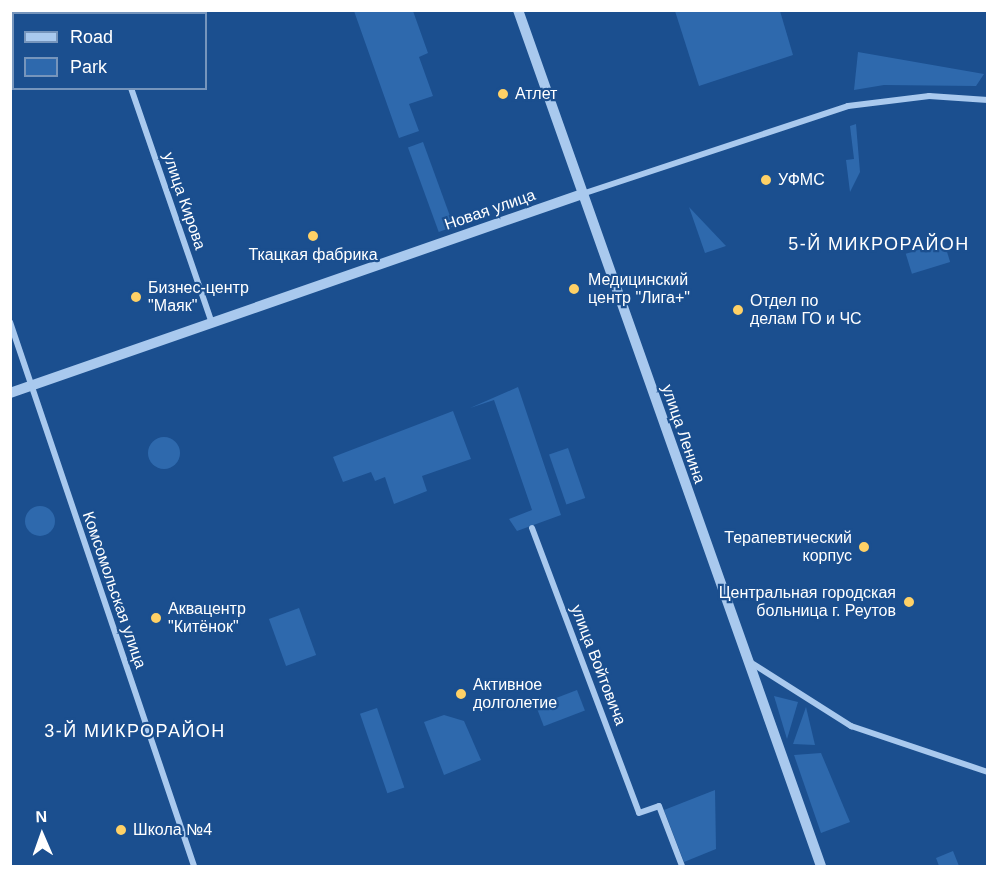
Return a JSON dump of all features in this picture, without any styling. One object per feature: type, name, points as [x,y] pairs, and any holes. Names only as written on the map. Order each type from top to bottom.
[{"type":"street","name":"улица Ленина","points":[[518,10],[821,867]]},
{"type":"street","name":"улица Кирова","points":[[132,90],[212,323]]},
{"type":"street","name":"Новая улица","points":[[10,393],[582,194],[848,106],[929,96],[987,100]]},
{"type":"street","name":"Комсомольская улица","points":[[10,322],[29,386],[194,867]]},
{"type":"street","name":"улица Войтовича","points":[[532,528],[639,813],[659,806],[682,867]]},
{"type":"street","points":[[747,660],[851,726],[987,772]]},
{"type":"green space","points":[[354,11],[413,11],[428,53],[419,57],[433,96],[409,104],[419,131],[399,138]]},
{"type":"green space","points":[[675,11],[780,11],[793,55],[699,86]]},
{"type":"green space","points":[[858,52],[984,74],[976,86],[884,85],[854,90]]},
{"type":"green space","points":[[856,124],[860,172],[850,192],[846,160],[854,159],[850,126]]},
{"type":"green space","points":[[423,142],[454,227],[439,232],[408,147]]},
{"type":"green space","points":[[689,207],[726,246],[705,253]]},
{"type":"green space","points":[[944,242],[950,262],[912,274],[906,254]]},
{"type":"green space","points":[[518,387],[561,515],[517,531],[509,519],[532,510],[494,400],[470,408]]},
{"type":"green space","points":[[453,411],[471,459],[422,476],[427,491],[394,504],[385,477],[375,481],[371,472],[343,482],[333,457]]},
{"type":"green space","points":[[164,437],[176,441],[180,453],[176,465],[164,469],[152,465],[148,453],[152,441]]},
{"type":"green space","points":[[568,448],[585,498],[566,505],[549,455]]},
{"type":"green space","points":[[40,506],[51,510],[55,521],[51,532],[40,536],[29,532],[25,521],[29,510]]},
{"type":"green space","points":[[299,608],[316,655],[286,666],[269,619]]},
{"type":"green space","points":[[577,690],[585,711],[544,726],[536,706]]},
{"type":"green space","points":[[774,696],[798,702],[787,739]]},
{"type":"green space","points":[[806,707],[815,745],[793,744]]},
{"type":"green space","points":[[377,708],[404,787],[387,793],[360,714]]},
{"type":"green space","points":[[444,715],[464,721],[481,760],[444,775],[424,722]]},
{"type":"green space","points":[[821,753],[850,822],[821,833],[794,755]]},
{"type":"green space","points":[[715,790],[716,849],[684,862],[664,810]]},
{"type":"green space","points":[[953,851],[959,866],[939,866],[936,858]]},
{"type":"place","name":"Атлет","points":[[503,94]]},
{"type":"place","name":"УФМС","points":[[766,180]]},
{"type":"place","name":"Ткацкая фабрика","points":[[313,236]]},
{"type":"place","name":"Медицинский центр \"Лига+\"","points":[[574,289]]},
{"type":"place","name":"Бизнес-центр \"Маяк\"","points":[[136,297]]},
{"type":"place","name":"Отдел по делам ГО и ЧС","points":[[738,310]]},
{"type":"place","name":"Терапевтический корпус","points":[[864,547]]},
{"type":"place","name":"Центральная городская больница г. Реутов","points":[[909,602]]},
{"type":"place","name":"Аквацентр \"Китёнок\"","points":[[156,618]]},
{"type":"place","name":"Активное долголетие","points":[[461,694]]},
{"type":"place","name":"Школа №4","points":[[121,830]]},
{"type":"district","name":"5-Й МИКРОРАЙОН","points":[[879,244]]},
{"type":"district","name":"3-Й МИКРОРАЙОН","points":[[135,731]]}]
